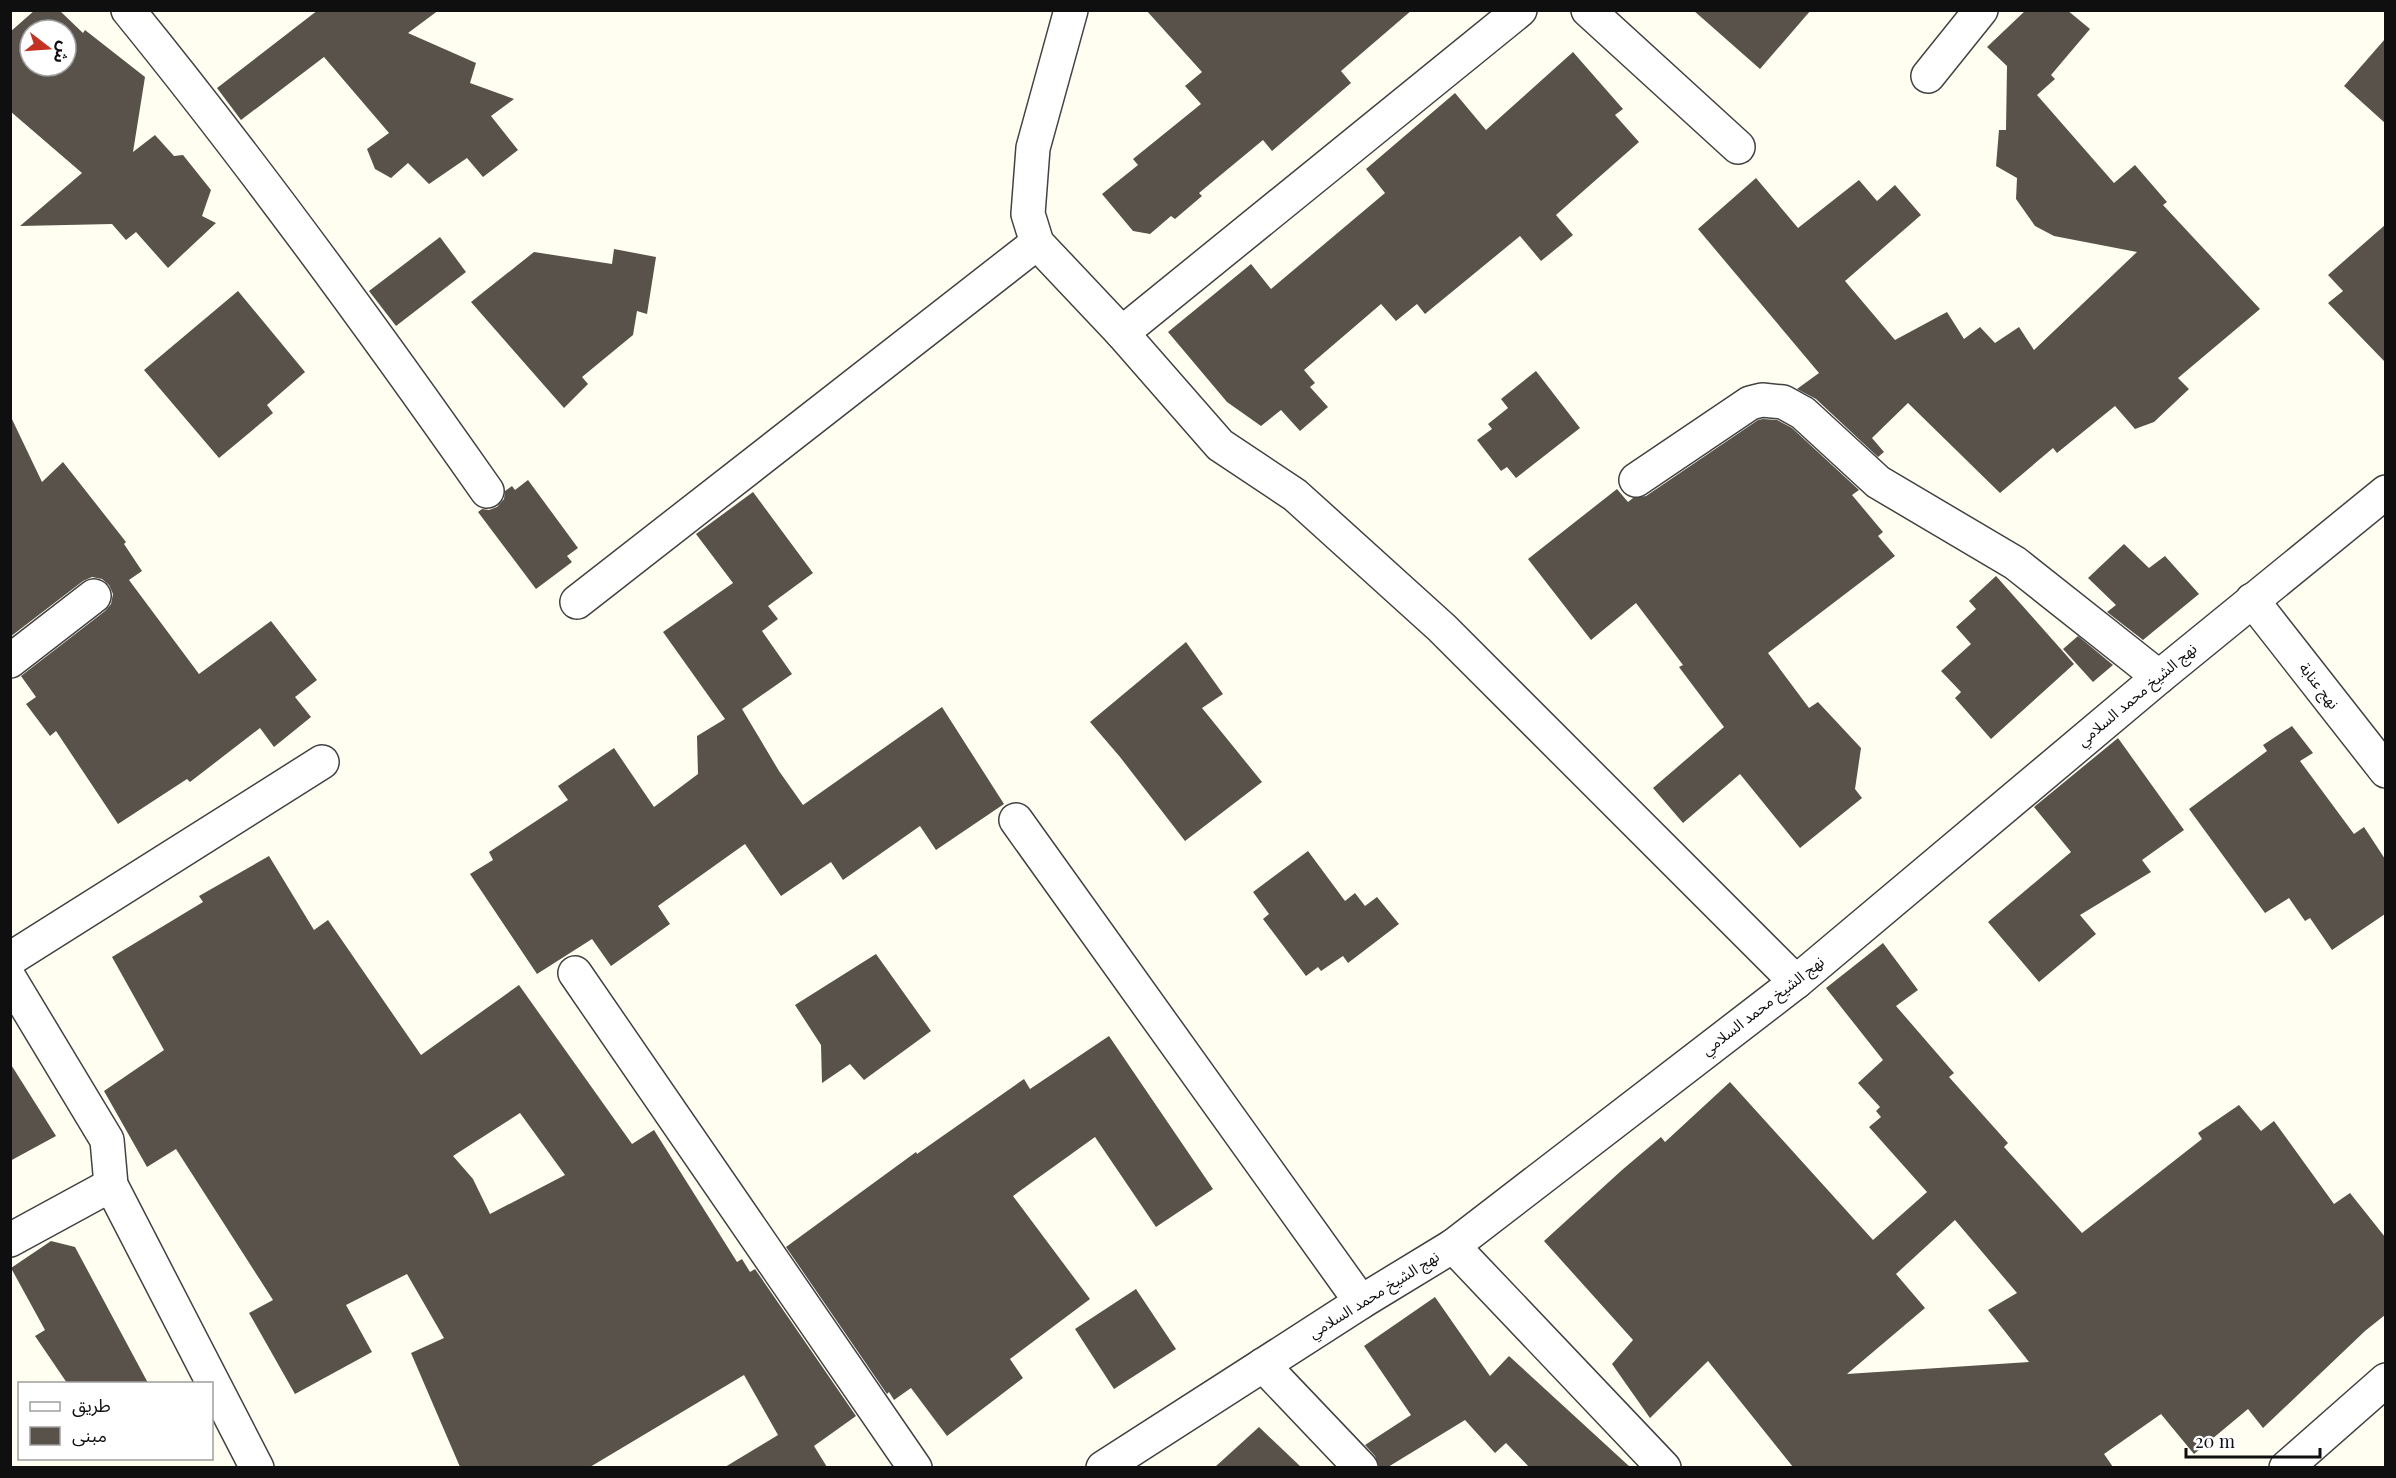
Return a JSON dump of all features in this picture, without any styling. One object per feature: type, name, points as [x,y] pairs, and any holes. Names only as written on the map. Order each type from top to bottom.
[{"type":"street","points":[[128,10],[205,104],[350,296],[487,491]]},
{"type":"street","points":[[1071,10],[1033,148],[1028,214],[1037,243],[1122,333],[1220,445],[1295,495],[1442,628],[1796,982]]},
{"type":"street","points":[[1122,333],[1520,10]]},
{"type":"street","points":[[1588,10],[1738,147]]},
{"type":"street","points":[[1928,76],[1981,10]]},
{"type":"street","points":[[578,602],[1037,243]]},
{"type":"street","points":[[1636,480],[1750,403],[1762,400],[1783,402],[1803,413],[1878,482],[2015,562],[2159,677]]},
{"type":"street","name":"نهج الشيخ محمد السلامي","points":[[1103,1467],[1453,1246],[1796,982],[2159,677],[2385,492]]},
{"type":"street","points":[[10,661],[94,596]]},
{"type":"street","name":"نهج عنابة","points":[[2252,600],[2385,771]]},
{"type":"street","points":[[10,959],[322,762]]},
{"type":"street","points":[[1016,820],[1361,1302]]},
{"type":"street","points":[[575,974],[915,1467]]},
{"type":"street","points":[[10,980],[107,1140],[111,1185],[257,1467]]},
{"type":"street","points":[[10,1240],[111,1185]]},
{"type":"street","points":[[1453,1246],[1664,1467]]},
{"type":"street","points":[[1263,1365],[1361,1467]]},
{"type":"street","points":[[2286,1467],[2385,1380]]},
{"type":"building","points":[[35,10],[59,10],[67,18],[26,18]]},
{"type":"building","points":[[318,10],[439,10],[408,33],[476,63],[470,83],[514,99],[491,116],[518,150],[483,177],[467,158],[429,184],[408,163],[391,178],[375,169],[367,149],[389,133],[324,57],[241,120],[217,88]]},
{"type":"building","points":[[1146,10],[1412,10],[1341,71],[1351,83],[1272,151],[1263,140],[1199,193],[1202,196],[1175,219],[1171,216],[1150,234],[1133,231],[1102,194],[1138,165],[1133,159],[1201,104],[1185,86],[1202,72]]},
{"type":"building","points":[[1693,10],[1811,10],[1760,69]]},
{"type":"building","points":[[2026,10],[2067,10],[2090,29],[2051,75],[2055,79],[2037,95],[2114,183],[2135,165],[2167,202],[2163,205],[2260,309],[2178,378],[2189,389],[2154,422],[2135,429],[2115,406],[2057,453],[2053,448],[2000,493],[1908,403],[1872,438],[1884,452],[1878,457],[1816,399],[1797,389],[1819,373],[1698,229],[1756,178],[1798,228],[1859,180],[1877,201],[1895,185],[1921,215],[1845,281],[1895,340],[1947,312],[1964,339],[1980,327],[1995,343],[2019,327],[2034,350],[2137,252],[2054,236],[2035,226],[2016,199],[2017,178],[1996,166],[1999,130],[2006,130],[2007,66],[1987,47]]},
{"type":"building","points":[[18,25],[18,78],[78,78],[78,28],[83,33],[85,30],[145,77],[133,152],[155,135],[174,156],[183,155],[211,190],[202,216],[216,223],[168,268],[136,232],[126,240],[112,224],[20,226],[82,173],[10,111],[10,32]]},
{"type":"building","points":[[2385,39],[2385,123],[2344,86]]},
{"type":"building","points":[[1573,52],[1623,109],[1615,115],[1639,142],[1556,215],[1573,235],[1541,261],[1520,236],[1425,314],[1417,304],[1396,321],[1381,304],[1304,370],[1315,383],[1310,387],[1328,407],[1300,431],[1281,410],[1261,426],[1227,402],[1168,332],[1251,264],[1271,289],[1385,193],[1366,169],[1455,93],[1486,130]]},
{"type":"building","points":[[2385,225],[2385,362],[2328,303],[2343,291],[2328,275]]},
{"type":"building","points":[[440,237],[466,272],[396,326],[369,291]]},
{"type":"building","points":[[614,249],[656,257],[647,314],[637,311],[633,335],[582,377],[588,384],[564,408],[471,302],[534,252],[612,264]]},
{"type":"building","points":[[238,291],[305,372],[267,405],[273,413],[219,458],[144,370]]},
{"type":"building","points":[[1536,371],[1580,428],[1516,478],[1507,467],[1501,471],[1477,440],[1492,429],[1488,424],[1508,408],[1501,399]]},
{"type":"building","points":[[10,415],[42,482],[63,462],[126,542],[124,544],[142,571],[129,580],[199,674],[271,621],[317,680],[295,697],[311,717],[274,747],[260,728],[190,782],[187,779],[118,824],[56,731],[50,736],[26,704],[36,697],[21,676],[105,611],[111,604],[113,594],[109,585],[102,579],[92,577],[83,581],[10,637]]},
{"type":"building","points":[[1758,420],[1777,420],[1792,428],[1859,490],[1852,495],[1883,532],[1878,536],[1895,556],[1768,653],[1809,708],[1818,702],[1861,748],[1855,789],[1862,798],[1800,848],[1740,774],[1683,823],[1653,788],[1724,727],[1679,667],[1683,665],[1636,603],[1591,640],[1528,559],[1617,489],[1628,502],[1633,498],[1646,496]]},
{"type":"building","points":[[528,480],[578,548],[567,556],[572,562],[536,589],[478,512],[482,509],[489,510],[497,507],[504,499],[505,491],[512,486],[515,490]]},
{"type":"building","points":[[753,492],[813,573],[768,606],[778,619],[762,631],[792,674],[742,709],[779,771],[803,805],[942,707],[1004,804],[936,850],[920,826],[843,880],[831,862],[781,896],[745,844],[658,906],[670,924],[611,966],[592,939],[537,974],[470,874],[493,860],[489,852],[568,800],[558,786],[614,748],[654,807],[698,774],[697,736],[725,719],[663,632],[733,583],[696,534]]},
{"type":"building","points":[[2124,544],[2149,568],[2165,556],[2199,594],[2143,640],[2107,612],[2116,605],[2088,578]]},
{"type":"building","points":[[1996,576],[2074,664],[1991,739],[1955,698],[1961,692],[1941,671],[1971,644],[1956,627],[1976,609],[1969,601]]},
{"type":"building","points":[[2078,636],[2113,665],[2093,682],[2063,649]]},
{"type":"building","points":[[1186,642],[1223,694],[1202,708],[1262,782],[1185,841],[1090,722]]},
{"type":"building","points":[[2292,726],[2313,753],[2300,761],[2354,834],[2364,827],[2385,859],[2385,914],[2332,950],[2310,918],[2305,921],[2289,898],[2265,913],[2189,809],[2267,751],[2263,745]]},
{"type":"building","points":[[2118,738],[2184,830],[2142,860],[2151,872],[2080,915],[2096,934],[2039,982],[1988,922],[2071,852],[2034,807]]},
{"type":"building","points":[[1308,851],[1345,901],[1355,893],[1365,906],[1377,897],[1399,924],[1348,963],[1343,956],[1321,971],[1318,967],[1306,976],[1263,919],[1269,914],[1253,892]]},
{"type":"building","points":[[269,856],[314,930],[328,920],[421,1055],[519,985],[632,1144],[654,1130],[737,1262],[742,1259],[750,1272],[755,1269],[856,1416],[814,1446],[827,1467],[725,1467],[778,1435],[744,1375],[590,1467],[460,1467],[411,1353],[444,1338],[407,1274],[346,1305],[372,1352],[295,1394],[249,1313],[273,1300],[176,1149],[147,1167],[104,1091],[164,1050],[112,957],[203,902],[199,896]],"holes":[[[520,1113],[565,1175],[490,1214],[473,1179],[453,1156]]]},
{"type":"building","points":[[1883,943],[1918,990],[1896,1006],[1954,1073],[1949,1077],[2008,1143],[2004,1147],[2082,1233],[2202,1139],[2198,1133],[2239,1105],[2261,1131],[2274,1121],[2334,1204],[2350,1193],[2385,1237],[2385,1315],[2365,1331],[2263,1428],[2248,1409],[2194,1454],[2161,1414],[2104,1454],[2113,1467],[1793,1467],[1708,1361],[1650,1418],[1612,1364],[1633,1340],[1544,1241],[1661,1137],[1665,1142],[1730,1082],[1873,1240],[1927,1192],[1869,1127],[1881,1117],[1876,1111],[1880,1107],[1858,1083],[1883,1060],[1826,988]],"holes":[[[1955,1220],[2017,1293],[1988,1310],[2029,1362],[1847,1374],[1925,1308],[1896,1274]]]},
{"type":"building","points":[[876,954],[931,1031],[864,1080],[850,1064],[822,1083],[821,1045],[795,1005]]},
{"type":"building","points":[[1109,1036],[1213,1189],[1156,1227],[1095,1137],[1013,1196],[1090,1299],[1010,1359],[1023,1378],[947,1436],[911,1388],[894,1400],[889,1392],[887,1394],[786,1247],[916,1152],[917,1154],[1024,1079],[1030,1089]]},
{"type":"building","points":[[10,1063],[56,1136],[10,1161]]},
{"type":"building","points":[[51,1241],[75,1247],[147,1382],[66,1382],[35,1336],[45,1330],[11,1268]]},
{"type":"building","points":[[1136,1289],[1176,1349],[1114,1389],[1075,1329]]},
{"type":"building","points":[[1435,1297],[1490,1376],[1509,1356],[1630,1467],[1529,1467],[1506,1443],[1495,1453],[1465,1420],[1388,1467],[1379,1467],[1375,1456],[1365,1445],[1411,1415],[1364,1346]]},
{"type":"building","points":[[1259,1427],[1301,1467],[1215,1467]]}]
